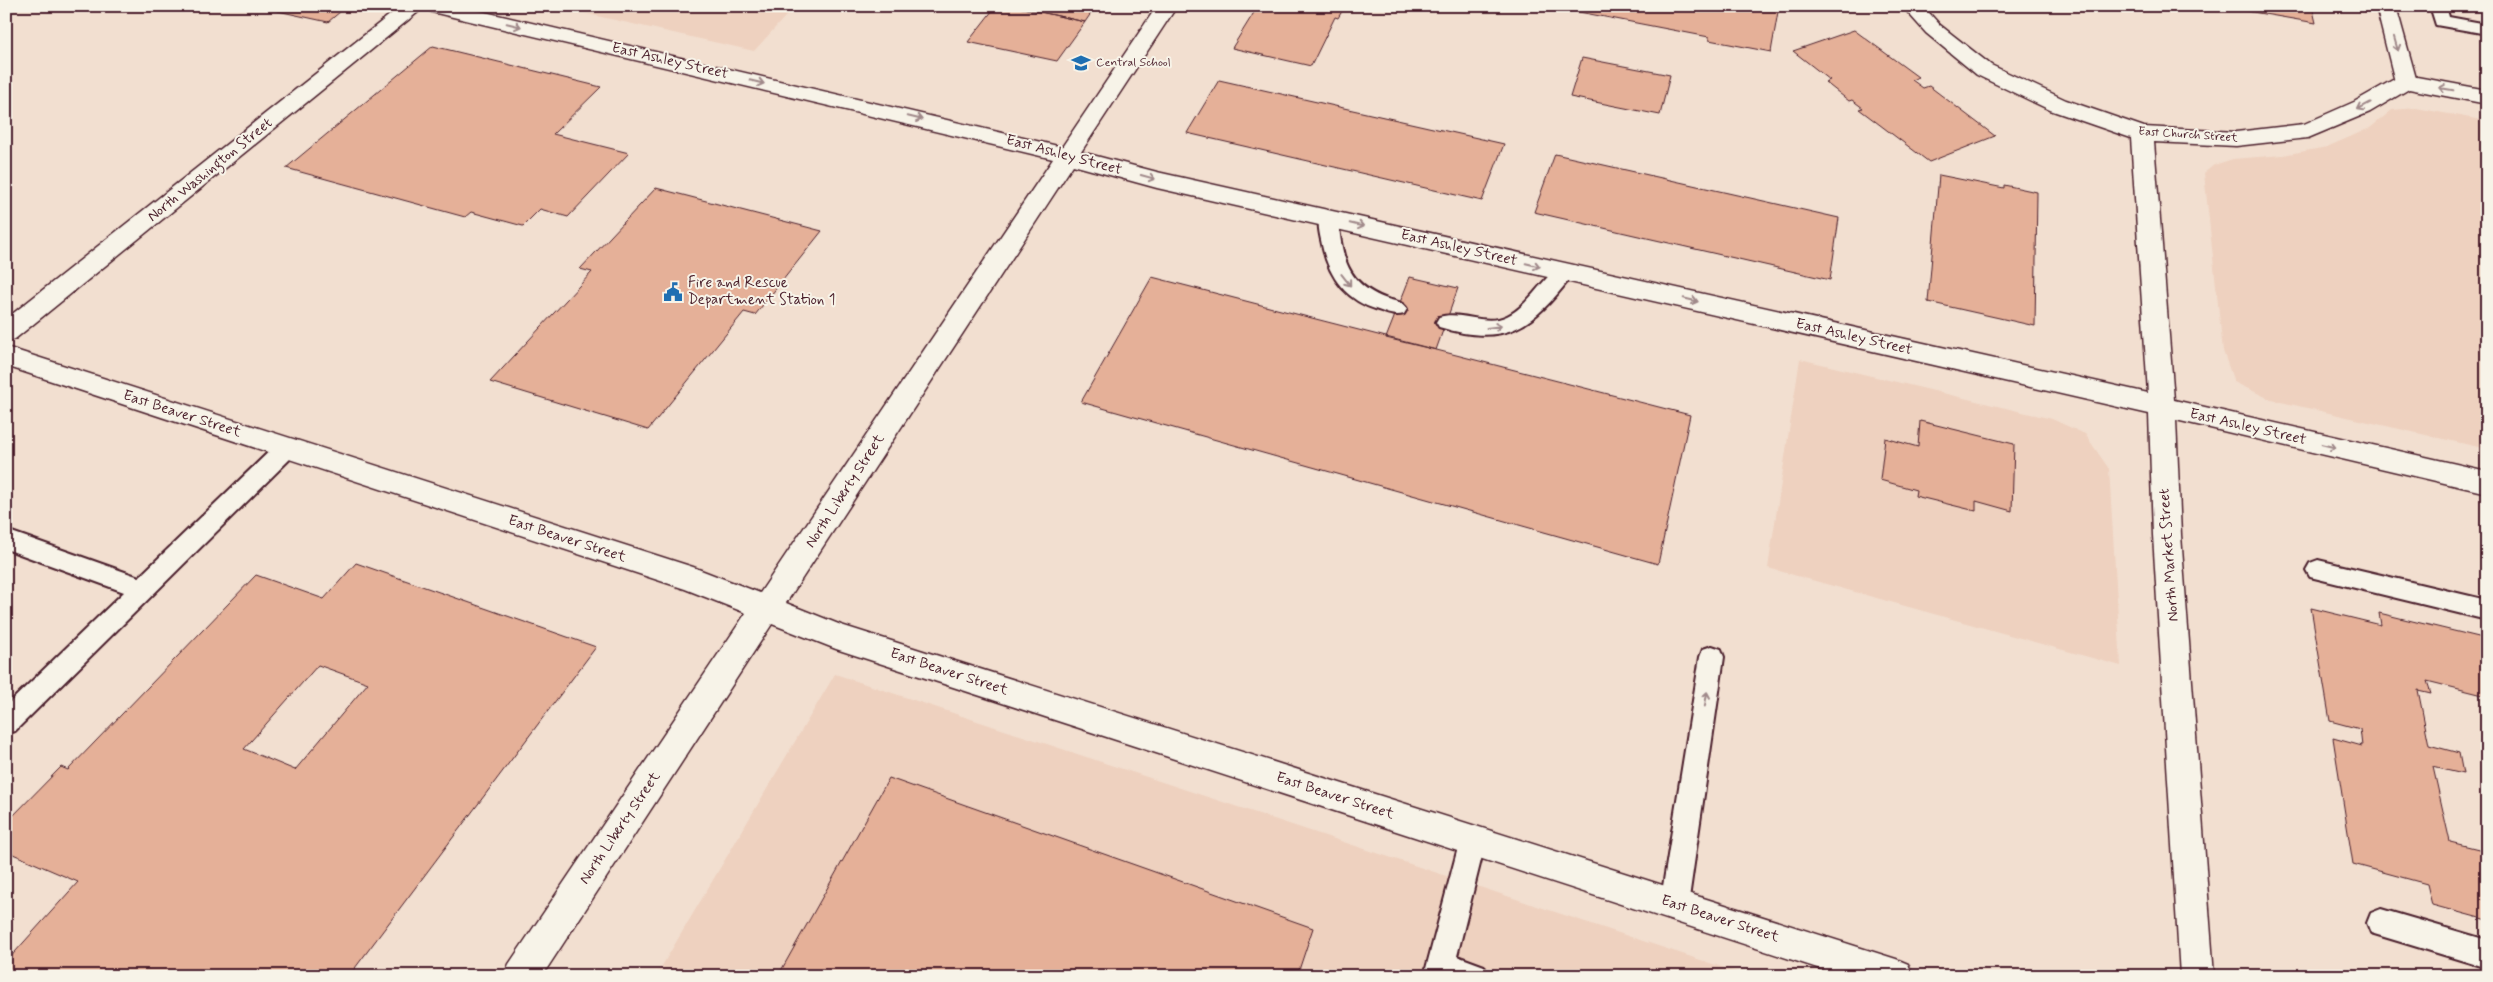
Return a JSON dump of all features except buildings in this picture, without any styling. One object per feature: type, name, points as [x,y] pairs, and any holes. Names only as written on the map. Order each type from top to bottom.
[{"type":"street","name":"North Washington Street","points":[[6,333],[414,6]]},
{"type":"street","name":"East Ashley Street","points":[[432,6],[1067,155],[1157,180],[2487,482]]},
{"type":"street","name":"North Liberty Street","points":[[521,976],[1167,6]]},
{"type":"street","name":"East Church Street","points":[[1912,6],[1933,29],[1984,70],[2058,105],[2142,134],[2236,139],[2308,131],[2362,107],[2406,82]]},
{"type":"street","points":[[2386,6],[2406,82],[2487,97]]},
{"type":"street","name":"North Market Street","points":[[2142,134],[2162,408],[2166,518],[2197,976]]},
{"type":"street","name":"East Beaver Street","points":[[6,356],[693,580],[836,636],[1896,976]]},
{"type":"lane","points":[[2438,6],[2442,21],[2487,29]]},
{"type":"lane","points":[[1328,218],[1330,246],[1342,277],[1358,295],[1376,304],[1397,309]]},
{"type":"lane","points":[[1446,322],[1468,327],[1493,329],[1516,322],[1546,296],[1564,272]]},
{"type":"lane","points":[[6,723],[286,448]]},
{"type":"lane","points":[[6,539],[143,589]]},
{"type":"lane","points":[[2318,570],[2487,610]]},
{"type":"lane","points":[[1674,904],[1712,658]]},
{"type":"lane","points":[[1473,840],[1440,970],[1474,976]]},
{"type":"lane","points":[[2381,923],[2487,954]]},
{"type":"shaded area","points":[[552,6],[795,6],[754,51]]},
{"type":"shaded area","points":[[2416,108],[2487,121],[2487,449],[2272,400],[2234,382],[2223,351],[2204,173],[2214,165],[2233,159],[2283,155],[2327,147],[2370,128],[2392,110]]},
{"type":"shaded area","points":[[1800,359],[2052,419],[2085,434],[2109,469],[2121,666],[1768,568]]},
{"type":"shaded area","points":[[835,674],[1749,976],[656,976]]},
{"type":"place","name":"Central School","points":[[1081,63]]},
{"type":"place","name":"Fire and Rescue Department Station 1","points":[[673,292]]}]
